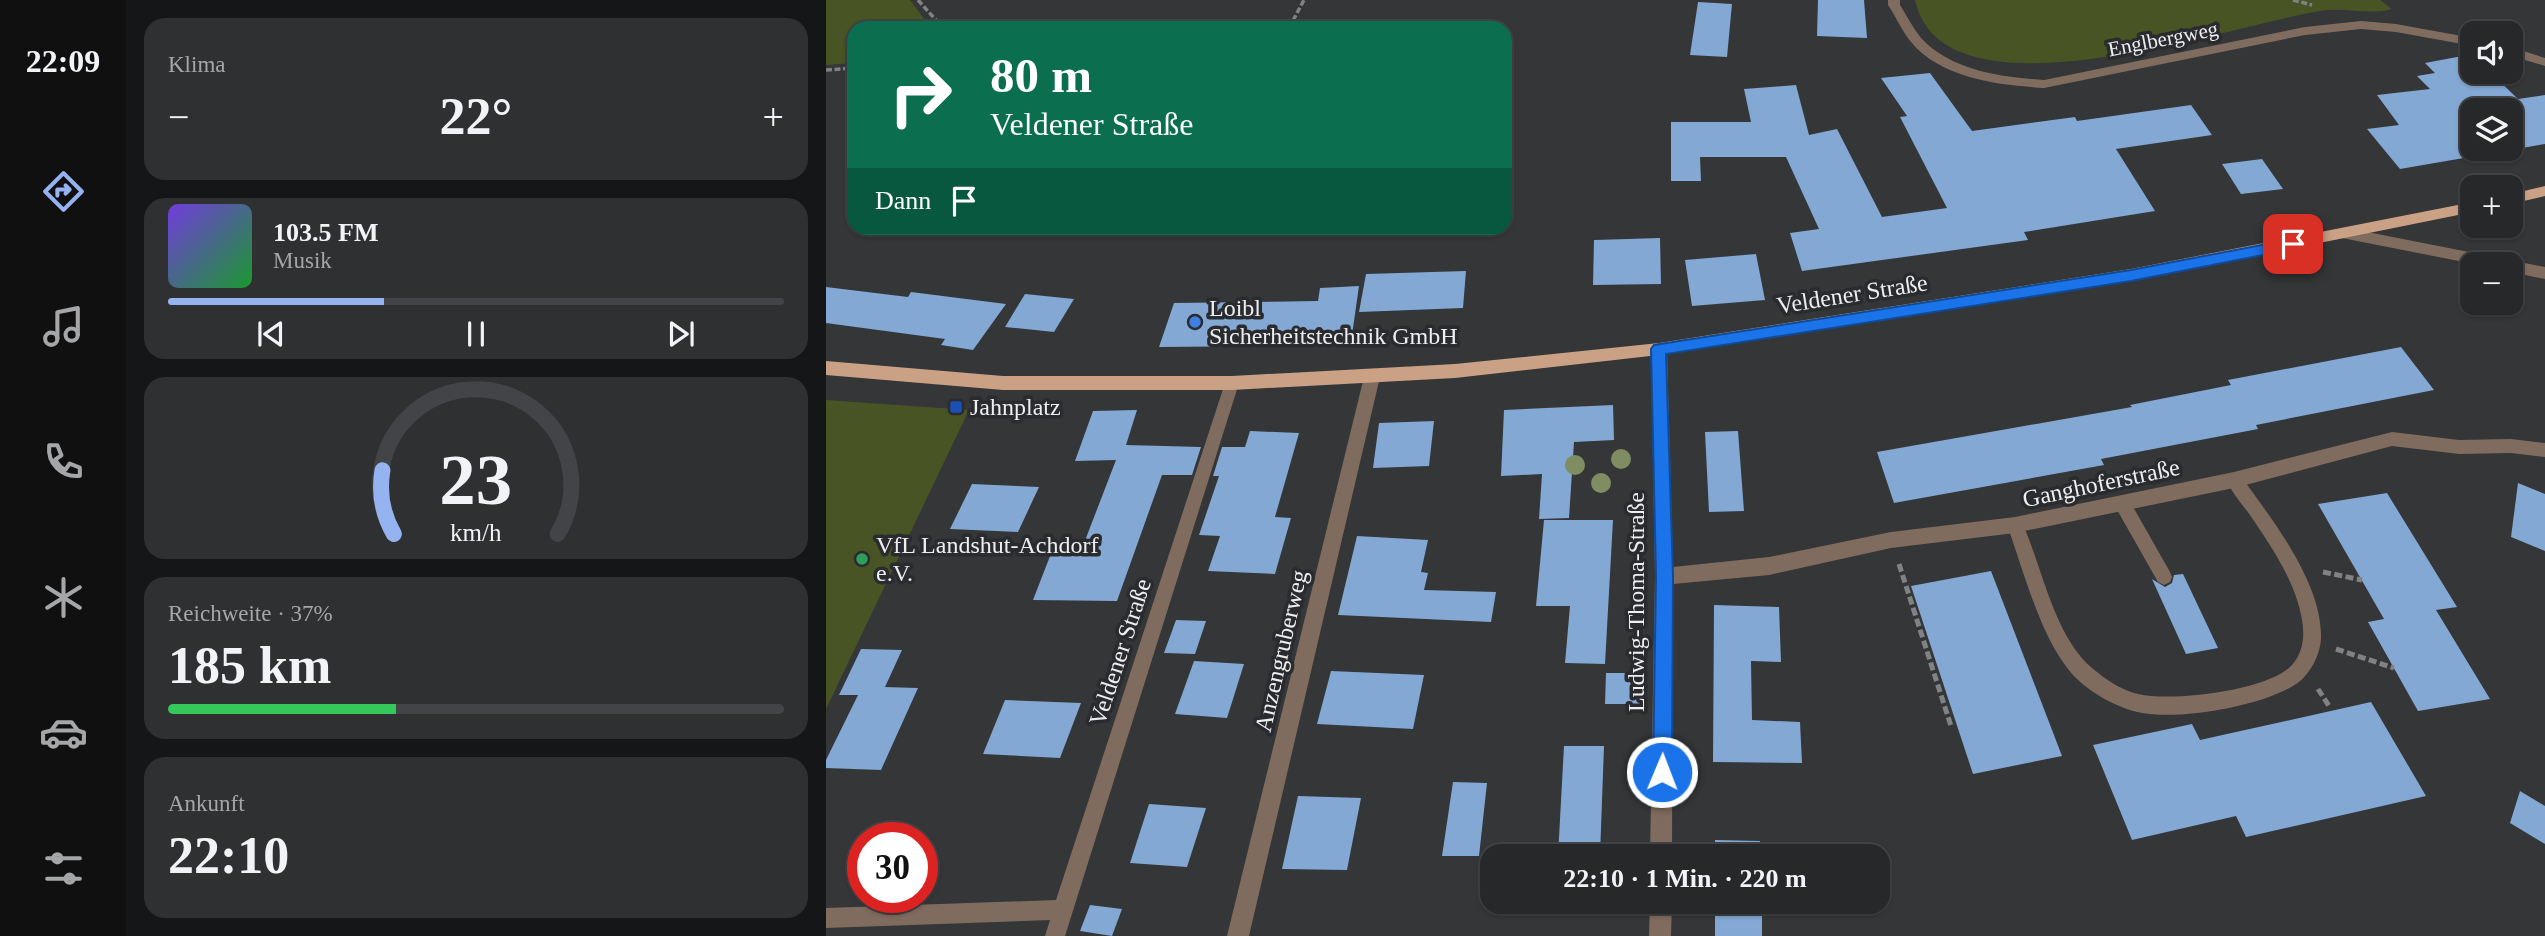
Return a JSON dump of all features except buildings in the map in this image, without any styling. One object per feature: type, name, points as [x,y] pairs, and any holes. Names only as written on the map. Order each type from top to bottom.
[{"type":"main road","points":[[2523,196],[2545,191]]},
{"type":"main road","name":"Veldener Straße","points":[[826,368],[1003,383],[1232,383],[1372,377],[1659,349],[2131,275],[2460,210]]},
{"type":"street","name":"Englbergweg","points":[[1894,0],[1894,5],[1918,41],[1949,65],[2019,83],[2044,84],[2305,32],[2361,25],[2460,39]]},
{"type":"street","points":[[2523,55],[2545,62]]},
{"type":"street","points":[[2347,234],[2460,256]]},
{"type":"street","points":[[2523,268],[2545,273]]},
{"type":"street","name":"Ludwig-Thoma-Straße","points":[[1659,349],[1664,576],[1661,844]]},
{"type":"street","name":"Anzengruberweg","points":[[1238,936],[1372,377]]},
{"type":"street","name":"Ganghoferstraße","points":[[1664,576],[1769,566],[1891,540],[2015,525],[2234,480],[2392,439],[2459,447],[2511,446],[2545,450]]},
{"type":"street","points":[[1660,936],[1661,914]]},
{"type":"lane","name":"Veldener Straße","points":[[1055,936],[1232,383]]},
{"type":"lane","points":[[2015,525],[2069,655],[2081,670],[2111,693],[2148,705],[2228,697],[2289,679],[2303,667],[2312,641],[2313,625],[2308,602],[2265,523],[2234,480]]},
{"type":"lane","points":[[2122,503],[2164,577]]},
{"type":"lane","points":[[826,918],[1063,910]]},
{"type":"path","points":[[918,0],[937,21]]},
{"type":"path","points":[[1293,21],[1304,0]]},
{"type":"path","points":[[826,71],[847,69]]},
{"type":"path","points":[[1891,540],[1951,726]]},
{"type":"path","points":[[2312,641],[2394,668]]},
{"type":"green space","points":[[826,0],[910,0],[926,21],[847,21],[847,64],[826,65]]},
{"type":"green space","points":[[1915,0],[2380,0],[2392,9],[2328,10],[2101,58],[2036,63],[1980,58],[1938,38]]},
{"type":"green space","name":"VfL Landshut-Achdorf e.V.","points":[[826,400],[969,410],[826,709]]},
{"type":"place","name":"Loibl Sicherheitstechnik GmbH","points":[[1195,322]]},
{"type":"place","name":"Jahnplatz","points":[[956,407]]},
{"type":"place","name":"VfL Landshut-Achdorf e.V.","points":[[862,559]]},
{"type":"route","points":[[1662,772],[1664,576],[1659,349],[2131,275],[2293,244]]}]
